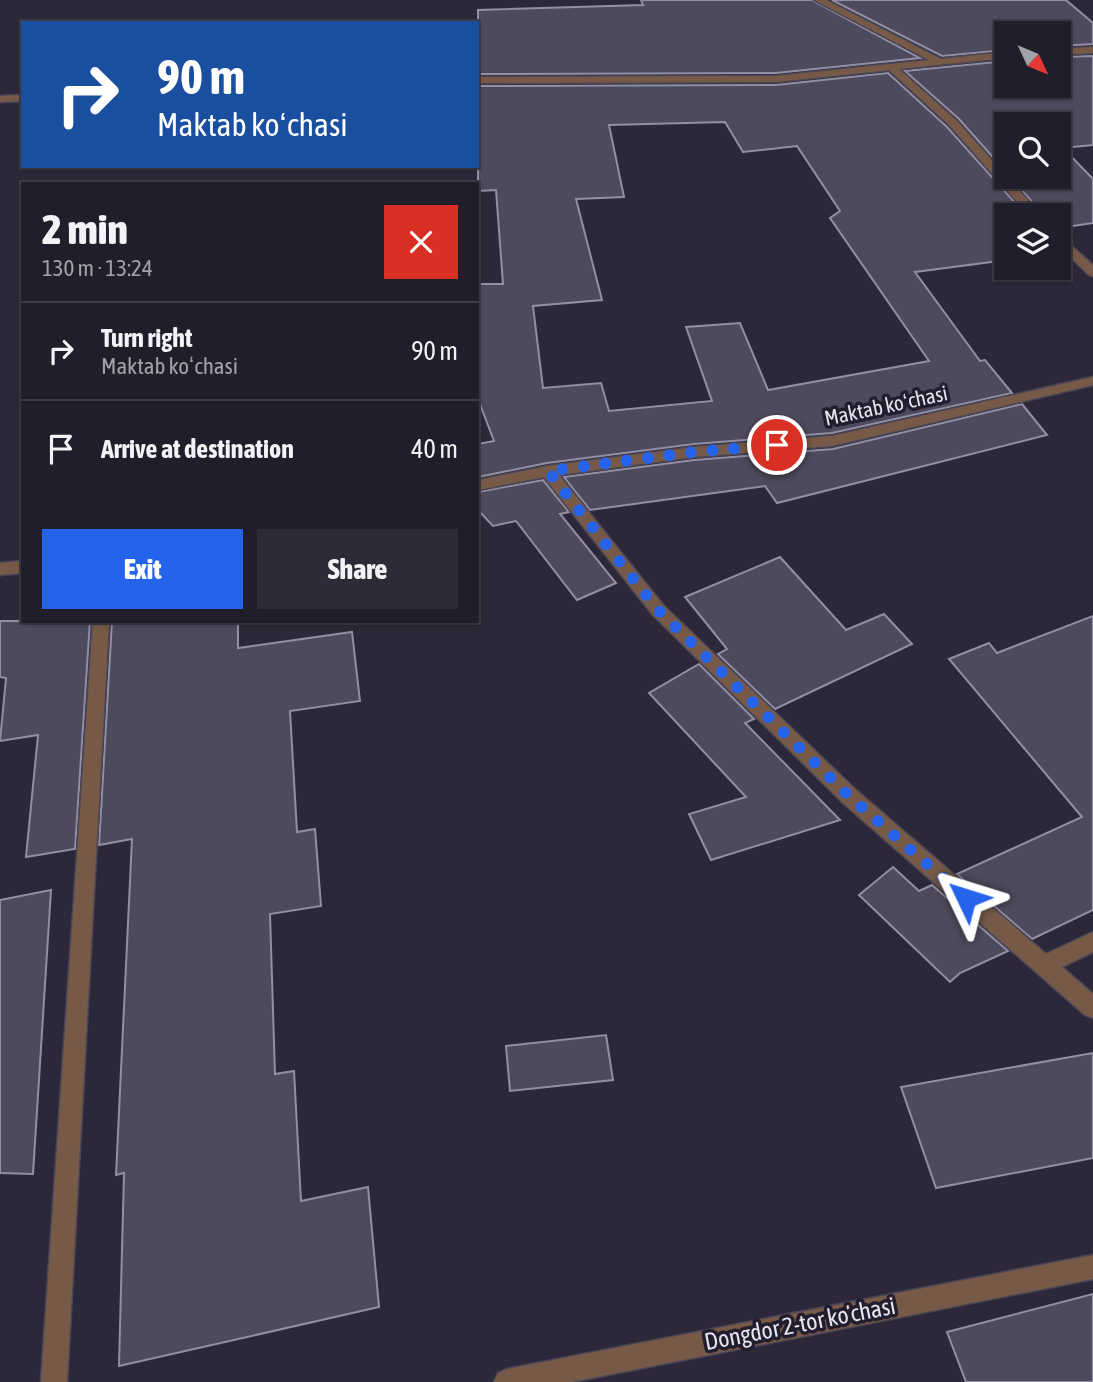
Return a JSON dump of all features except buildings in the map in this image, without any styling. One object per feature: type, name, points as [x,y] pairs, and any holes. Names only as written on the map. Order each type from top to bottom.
[{"type":"street","points":[[819,0],[940,62]]},
{"type":"street","points":[[1071,51],[1093,50]]},
{"type":"street","points":[[479,80],[776,79],[893,69],[994,56]]},
{"type":"street","points":[[893,69],[953,123],[1024,203]]},
{"type":"street","points":[[0,99],[21,98]]},
{"type":"street","points":[[1071,251],[1093,272]]},
{"type":"street","name":"Maktab koʻchasi","points":[[479,485],[548,471],[694,452],[832,441],[1093,382]]},
{"type":"street","points":[[548,471],[658,610],[849,796],[1093,1008]]},
{"type":"street","points":[[0,569],[21,567]]},
{"type":"street","points":[[54,1382],[101,623]]},
{"type":"street","points":[[1044,966],[1093,942]]},
{"type":"street","name":"Dongdor 2-tor koʼchasi","points":[[507,1382],[1093,1267]]},
{"type":"route","points":[[777,445],[694,452],[548,471],[658,610],[849,796],[966,898]]}]
